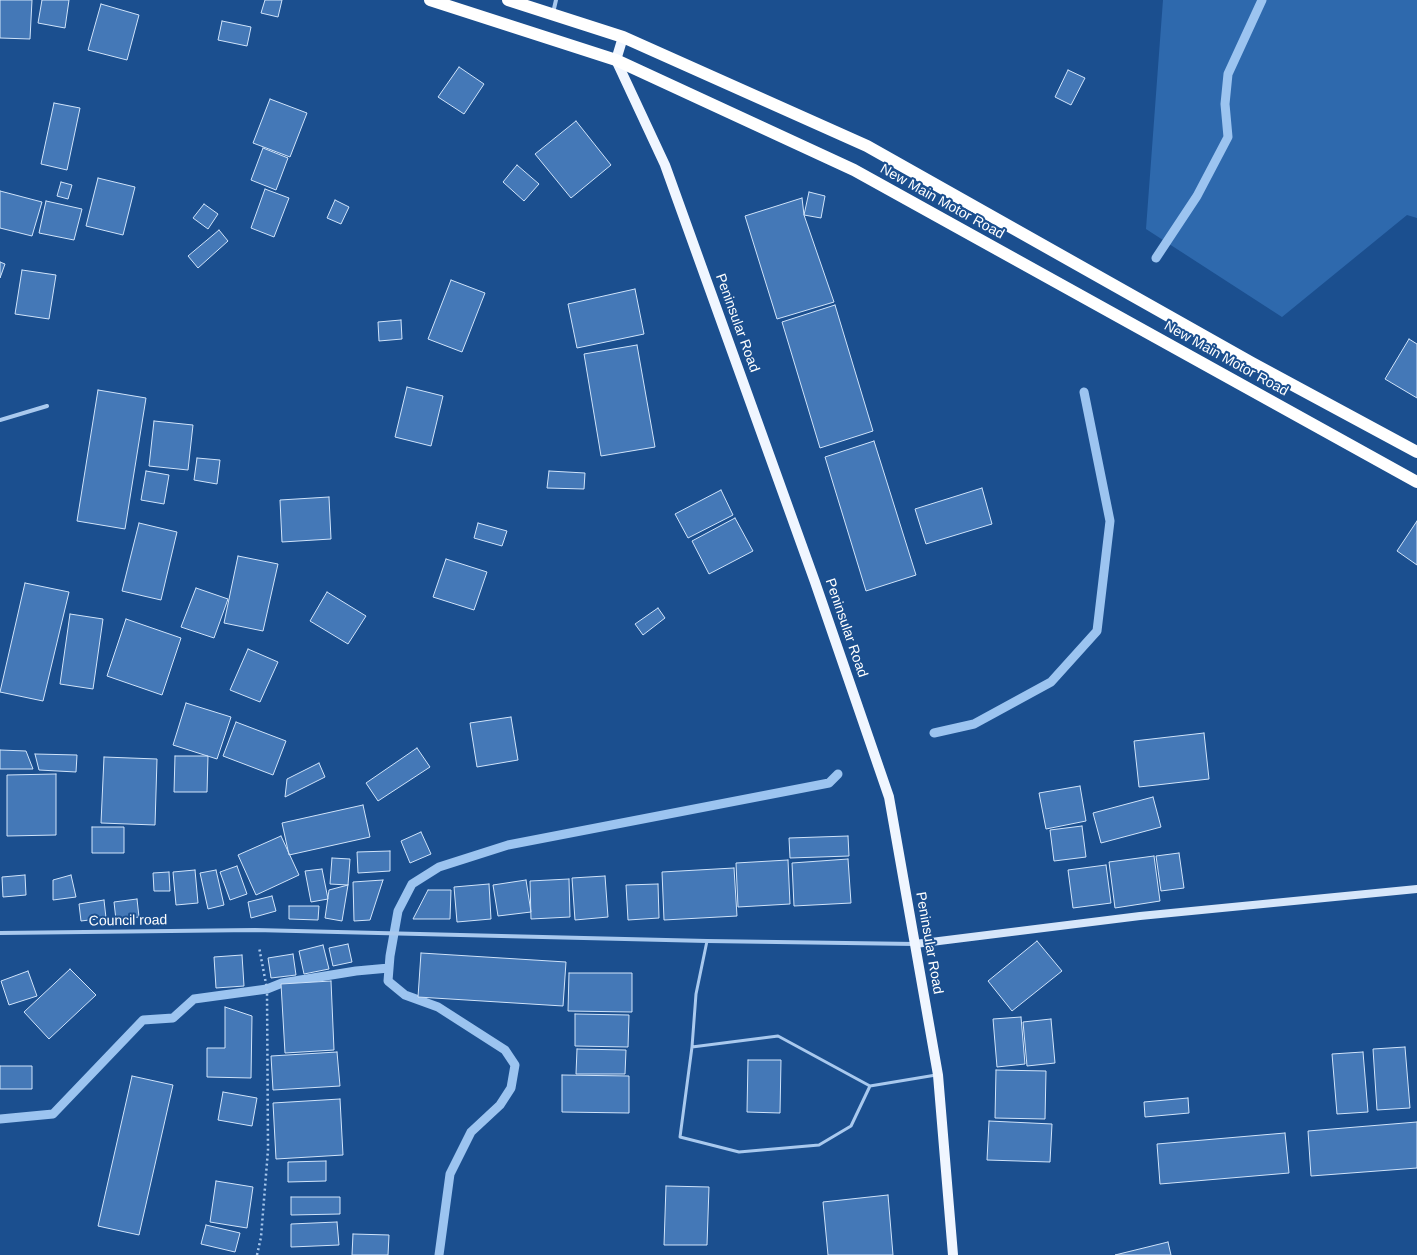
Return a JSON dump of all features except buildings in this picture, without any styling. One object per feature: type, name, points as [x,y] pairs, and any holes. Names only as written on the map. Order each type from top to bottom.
[{"type":"highway","name":"New Main Motor Road","points":[[430,0],[616,60],[854,170],[1417,482]]},
{"type":"highway","name":"New Main Motor Road","points":[[508,0],[623,37],[867,146],[1252,363],[1417,452]]},
{"type":"main road","points":[[616,60],[623,37]]},
{"type":"main road","name":"Peninsular Road","points":[[616,60],[665,165],[815,582],[889,797],[938,1075],[953,1255]]},
{"type":"street","points":[[553,14],[556,0]]},
{"type":"street","points":[[0,420],[47,406]]},
{"type":"street","points":[[915,944],[1140,916],[1417,889]]},
{"type":"street","name":"Council road","points":[[0,933],[255,930],[707,941],[915,944]]},
{"type":"lane","points":[[707,941],[696,994],[692,1047],[680,1137],[739,1152],[819,1145],[852,1126],[870,1086]]},
{"type":"lane","points":[[692,1047],[778,1036],[870,1086],[938,1075]]},
{"type":"path","points":[[255,930],[267,989],[268,1142],[261,1237],[258,1255]]},
{"type":"shaded area","points":[[1163,0],[1417,0],[1417,218],[1407,215],[1282,317],[1146,229]]},
{"type":"waterway","points":[[1156,258],[1197,196],[1228,137],[1225,104],[1228,74],[1262,0]]},
{"type":"waterway","points":[[934,733],[974,724],[1051,682],[1097,631],[1110,521],[1084,392]]},
{"type":"waterway","points":[[439,1255],[450,1174],[471,1132],[500,1105],[511,1088],[515,1065],[505,1050],[438,1007],[405,995],[388,981],[390,956],[398,911],[412,884],[439,867],[508,845],[829,783],[838,774]]},
{"type":"waterway","points":[[0,1119],[53,1114],[143,1020],[173,1018],[194,999],[267,989],[282,983],[356,971],[389,968]]}]
